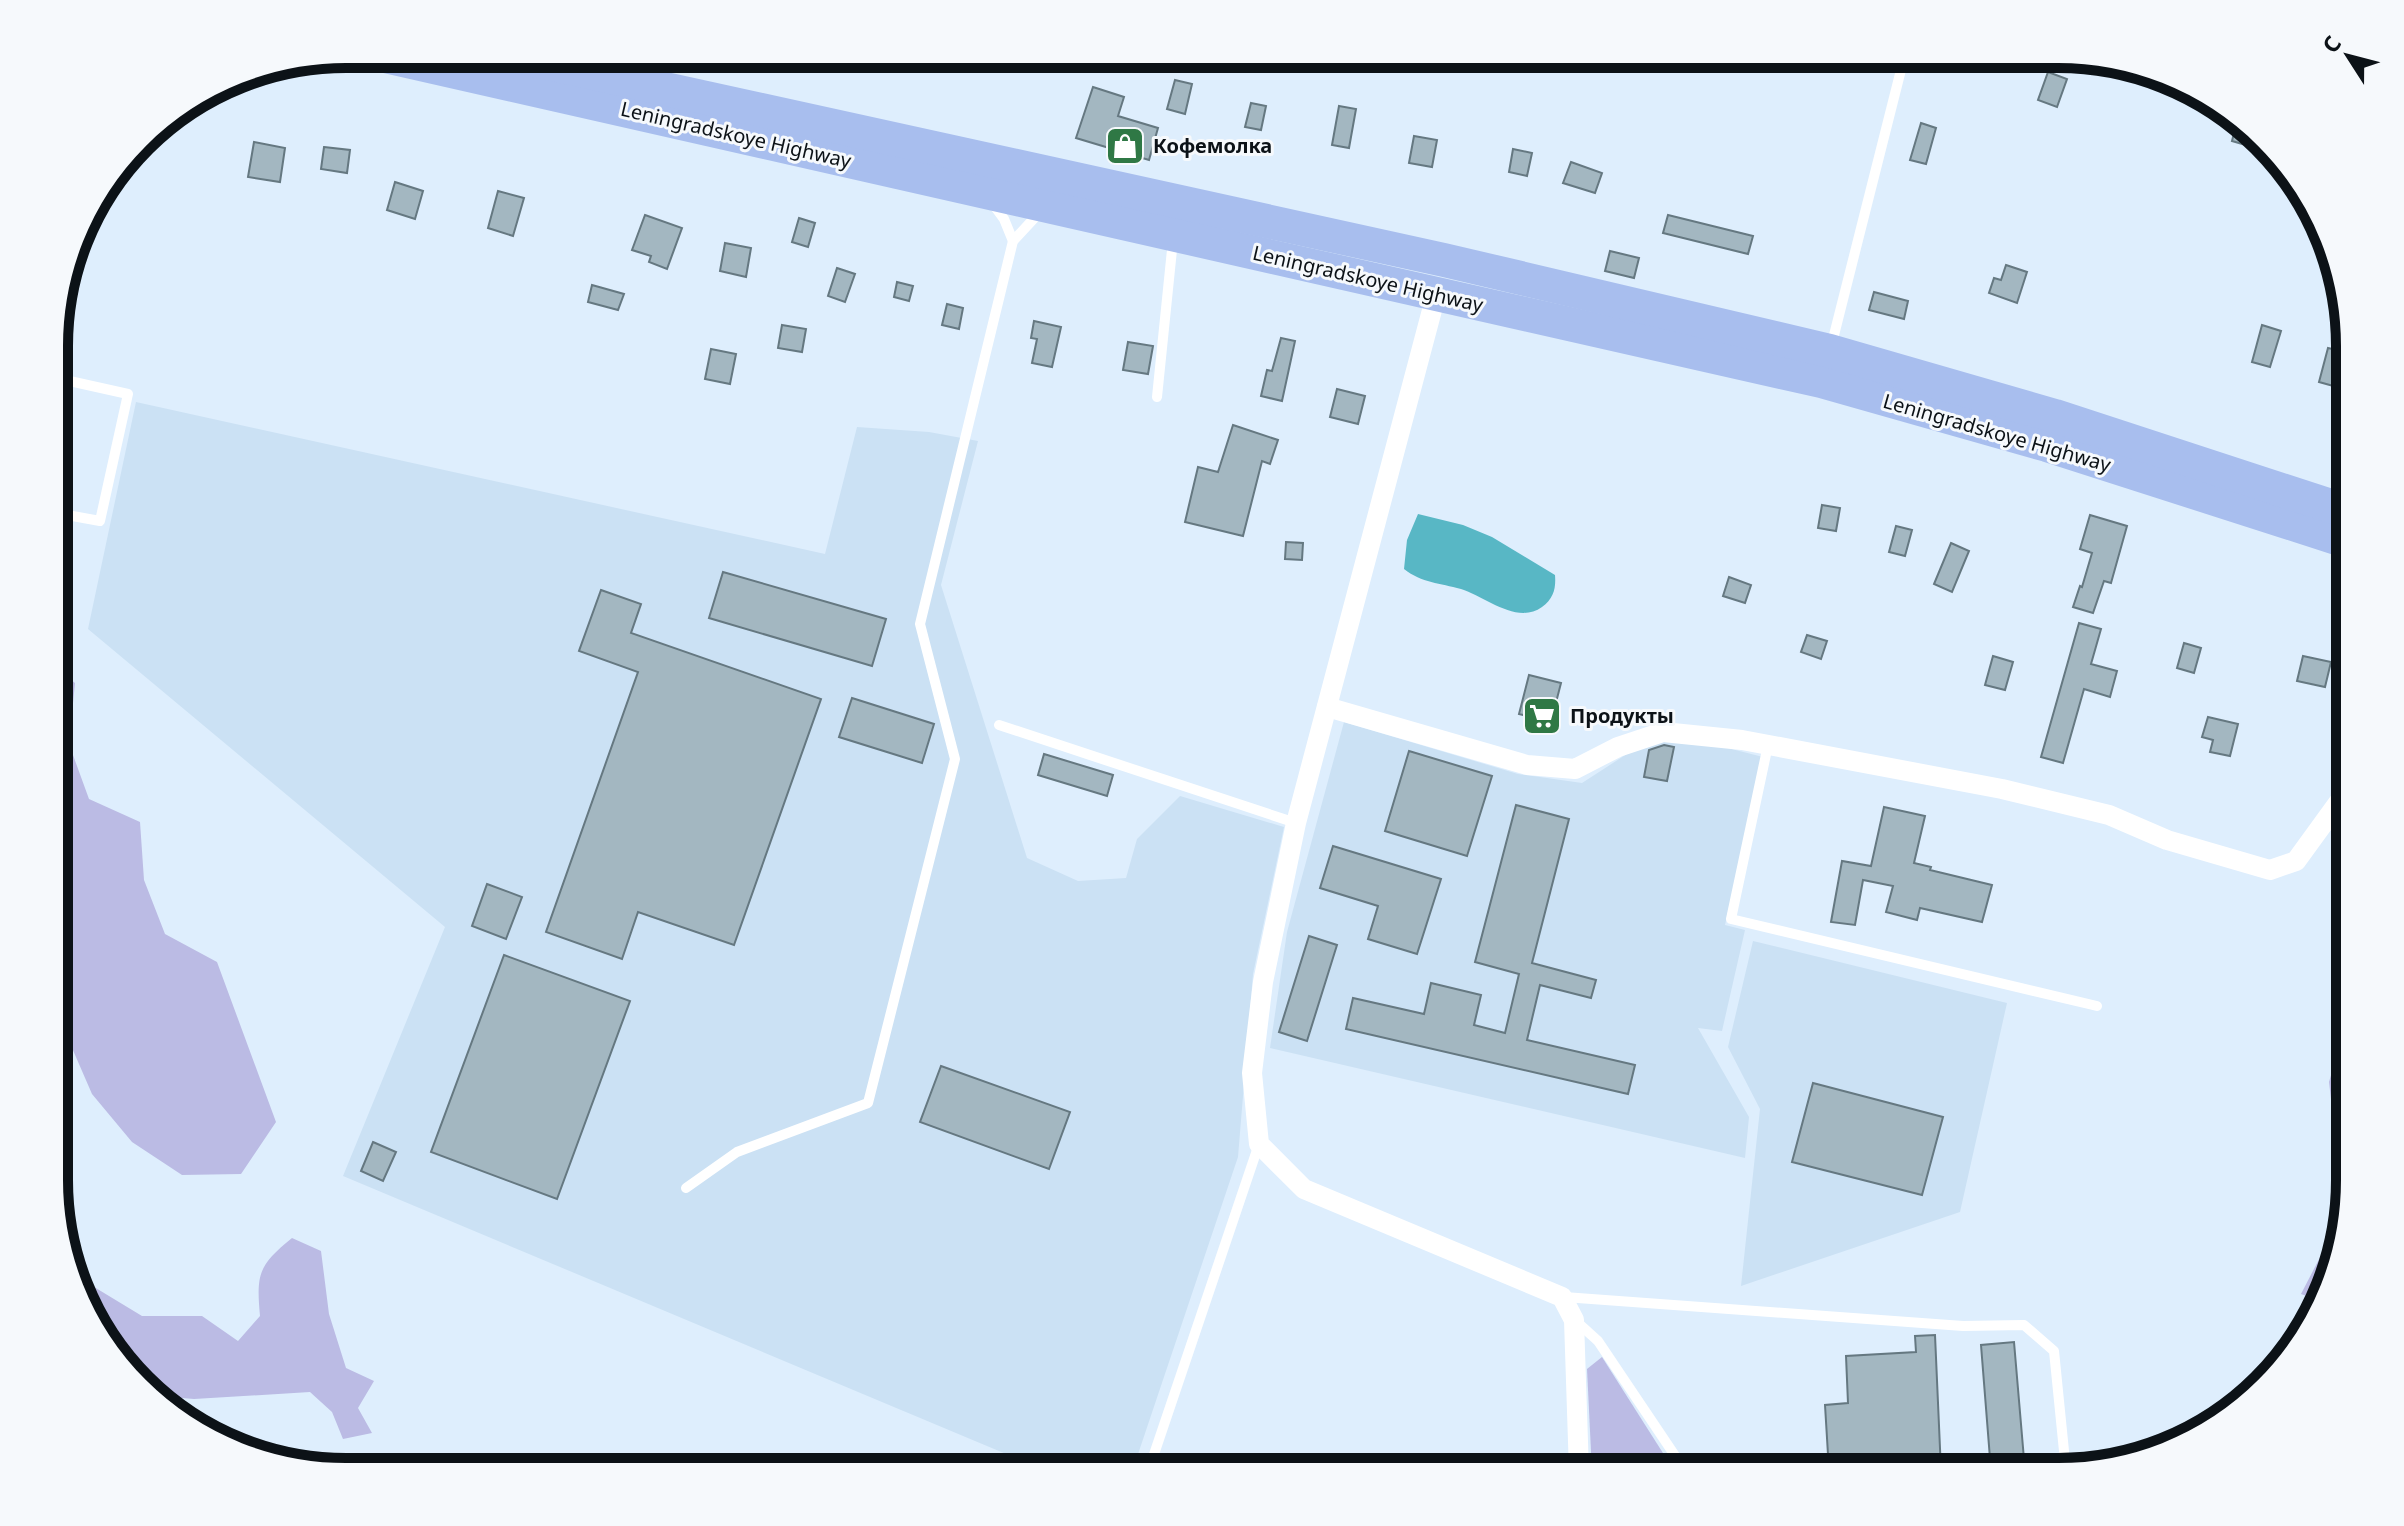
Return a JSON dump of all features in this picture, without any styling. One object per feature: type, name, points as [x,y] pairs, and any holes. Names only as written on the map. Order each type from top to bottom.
[{"type":"highway","name":"Leningradskoye Highway","points":[[443,69],[1821,381],[2047,445],[2335,538]]},
{"type":"highway","name":"Leningradskoye Highway","points":[[574,69],[1444,260],[1830,351],[2055,416],[2335,507]]},
{"type":"street","points":[[1436,295],[1296,823],[1263,982],[1257,1027],[1252,1073],[1259,1144],[1304,1189],[1562,1297],[1574,1320],[1579,1457]]},
{"type":"street","points":[[1327,707],[1527,765],[1575,769],[1618,747],[1663,732],[1768,745],[2002,789],[2109,815],[2167,840],[2270,870],[2296,861],[2335,807]]},
{"type":"lane","points":[[1830,351],[1901,68]]},
{"type":"lane","points":[[978,189],[1004,219],[1013,241]]},
{"type":"lane","points":[[686,1188],[737,1152],[868,1103],[955,759],[920,624],[1013,241],[1037,214],[1051,206]]},
{"type":"lane","points":[[1157,397],[1174,235]]},
{"type":"lane","points":[[68,381],[128,394],[100,521],[68,515]]},
{"type":"lane","points":[[999,725],[1296,823]]},
{"type":"lane","points":[[1768,745],[1731,919],[2097,1006]]},
{"type":"lane","points":[[1153,1458],[1259,1144]]},
{"type":"lane","points":[[1562,1297],[1963,1326],[2024,1325],[2054,1351],[2065,1457]]},
{"type":"lane","points":[[1574,1320],[1598,1341],[1676,1457]]},
{"type":"shaded area","points":[[136,402],[825,554],[857,427],[929,432],[978,441],[941,585],[1027,858],[1078,881],[1126,878],[1137,839],[1180,796],[1284,827],[1253,974],[1238,1157],[1137,1458],[1015,1458],[343,1176],[445,927],[88,629]]},
{"type":"shaded area","points":[[1418,514],[1463,525],[1492,537],[1555,575],[1552,596],[1542,607],[1522,613],[1502,608],[1461,589],[1411,574],[1404,569],[1407,540]]},
{"type":"shaded area","points":[[68,677],[75,683],[69,744],[89,799],[140,822],[144,880],[165,934],[217,962],[276,1122],[241,1174],[182,1175],[132,1142],[92,1094],[68,1039]]},
{"type":"shaded area","points":[[1344,722],[1518,774],[1582,783],[1647,741],[1708,743],[1763,757],[1725,925],[1745,930],[1722,1031],[1698,1028],[1749,1117],[1745,1158],[1270,1048],[1287,932]]},
{"type":"shaded area","points":[[1753,941],[2007,1003],[1960,1212],[1741,1286],[1760,1109],[1728,1047]]},
{"type":"shaded area","points":[[2335,1061],[2335,1134],[2329,1082]]},
{"type":"shaded area","points":[[292,1238],[321,1251],[329,1314],[346,1368],[374,1381],[358,1408],[372,1433],[343,1439],[332,1412],[310,1392],[194,1399],[173,1397],[149,1377],[125,1349],[105,1319],[88,1283],[142,1316],[202,1316],[238,1341],[260,1316],[260,1280],[266,1263]]},
{"type":"shaded area","points":[[2330,1239],[2309,1297],[2301,1294]]},
{"type":"shaded area","points":[[1602,1357],[1666,1457],[1591,1457],[1587,1369]]},
{"type":"building","points":[[2048,72],[2067,79],[2057,107],[2038,100]]},
{"type":"building","points":[[1175,80],[1192,84],[1185,114],[1167,109]]},
{"type":"building","points":[[1093,87],[1124,97],[1118,116],[1158,128],[1149,160],[1076,138]]},
{"type":"building","points":[[1251,103],[1266,106],[1261,130],[1245,127]]},
{"type":"building","points":[[1339,106],[1356,109],[1349,148],[1332,145]]},
{"type":"building","points":[[1921,123],[1936,128],[1926,164],[1910,160]]},
{"type":"building","points":[[2234,132],[2250,146],[2232,141]]},
{"type":"building","points":[[1414,136],[1437,140],[1432,167],[1409,163]]},
{"type":"building","points":[[254,142],[285,148],[280,182],[248,177]]},
{"type":"building","points":[[324,147],[350,150],[347,173],[321,169]]},
{"type":"building","points":[[1513,149],[1532,153],[1527,176],[1509,172]]},
{"type":"building","points":[[1571,162],[1602,173],[1595,193],[1563,183]]},
{"type":"building","points":[[395,182],[423,191],[415,219],[387,210]]},
{"type":"building","points":[[498,191],[524,198],[513,236],[488,228]]},
{"type":"building","points":[[645,215],[682,228],[667,269],[649,262],[651,256],[632,250]]},
{"type":"building","points":[[1668,215],[1753,236],[1748,254],[1663,233]]},
{"type":"building","points":[[799,218],[815,223],[808,247],[792,242]]},
{"type":"building","points":[[725,243],[751,248],[746,277],[720,271]]},
{"type":"building","points":[[1610,251],[1639,258],[1634,278],[1605,271]]},
{"type":"building","points":[[2006,265],[2027,272],[2017,303],[1989,293],[1994,278],[2001,280]]},
{"type":"building","points":[[837,268],[855,274],[845,302],[828,296]]},
{"type":"building","points":[[897,282],[913,286],[909,301],[894,297]]},
{"type":"building","points":[[592,285],[624,294],[618,310],[588,302]]},
{"type":"building","points":[[1874,292],[1908,301],[1904,319],[1869,310]]},
{"type":"building","points":[[947,304],[963,308],[959,329],[942,325]]},
{"type":"building","points":[[1034,321],[1061,327],[1052,367],[1032,363],[1037,339],[1031,338]]},
{"type":"building","points":[[782,325],[806,329],[802,352],[778,348]]},
{"type":"building","points":[[2262,325],[2281,331],[2270,367],[2252,362]]},
{"type":"building","points":[[1281,338],[1295,341],[1282,401],[1261,396],[1267,370],[1272,371]]},
{"type":"building","points":[[1128,342],[1153,346],[1148,374],[1123,370]]},
{"type":"building","points":[[2328,348],[2335,350],[2335,386],[2319,382]]},
{"type":"building","points":[[711,349],[736,354],[730,384],[705,379]]},
{"type":"building","points":[[1337,389],[1365,396],[1358,424],[1330,417]]},
{"type":"building","points":[[1233,425],[1278,440],[1270,464],[1262,461],[1243,536],[1185,522],[1198,467],[1218,472]]},
{"type":"building","points":[[1822,505],[1840,508],[1836,531],[1818,528]]},
{"type":"building","points":[[2090,515],[2127,526],[2111,583],[2104,581],[2093,613],[2073,607],[2092,553],[2080,549]]},
{"type":"building","points":[[1896,526],[1912,530],[1905,556],[1889,552]]},
{"type":"building","points":[[1286,542],[1303,543],[1302,560],[1285,559]]},
{"type":"building","points":[[1951,543],[1969,551],[1952,592],[1934,584]]},
{"type":"building","points":[[723,572],[886,619],[872,666],[709,618]]},
{"type":"building","points":[[1729,577],[1751,585],[1745,603],[1723,596]]},
{"type":"building","points":[[601,590],[641,604],[631,633],[821,699],[734,945],[638,912],[622,959],[546,932],[638,672],[579,651]]},
{"type":"building","points":[[2079,623],[2101,629],[2091,664],[2117,671],[2110,697],[2084,689],[2063,763],[2041,757]]},
{"type":"building","points":[[1807,635],[1827,641],[1821,659],[1801,652]]},
{"type":"building","points":[[2184,643],[2201,648],[2194,673],[2177,668]]},
{"type":"building","points":[[1993,656],[2013,662],[2005,690],[1985,685]]},
{"type":"building","points":[[2303,656],[2331,662],[2325,687],[2297,681]]},
{"type":"building","points":[[1529,675],[1561,683],[1551,722],[1519,714]]},
{"type":"building","points":[[852,698],[934,724],[922,763],[839,737]]},
{"type":"building","points":[[2208,717],[2238,724],[2230,756],[2210,752],[2213,740],[2202,737]]},
{"type":"building","points":[[1664,745],[1674,747],[1667,781],[1644,777],[1649,750]]},
{"type":"building","points":[[1409,751],[1492,776],[1467,856],[1385,831]]},
{"type":"building","points":[[1044,754],[1113,775],[1107,796],[1038,775]]},
{"type":"building","points":[[1516,805],[1569,819],[1532,963],[1596,980],[1591,998],[1540,985],[1527,1040],[1635,1065],[1628,1094],[1346,1029],[1353,998],[1424,1014],[1431,983],[1481,995],[1474,1025],[1505,1033],[1519,974],[1475,962]]},
{"type":"building","points":[[1884,807],[1925,816],[1914,863],[1992,885],[1982,922],[1920,908],[1917,920],[1886,912],[1893,886],[1863,880],[1855,925],[1831,922],[1842,861],[1871,866]]},
{"type":"building","points":[[1333,846],[1441,879],[1417,954],[1368,939],[1378,906],[1320,888]]},
{"type":"building","points":[[487,884],[522,897],[506,939],[472,926]]},
{"type":"building","points":[[1309,936],[1337,945],[1307,1041],[1279,1032]]},
{"type":"building","points":[[504,955],[630,1001],[557,1199],[431,1152]]},
{"type":"building","points":[[941,1066],[1070,1112],[1049,1169],[920,1122]]},
{"type":"building","points":[[1813,1083],[1943,1117],[1922,1195],[1792,1162]]},
{"type":"building","points":[[373,1142],[396,1152],[383,1181],[361,1171]]},
{"type":"building","points":[[1935,1335],[1940,1457],[1828,1457],[1825,1405],[1848,1403],[1846,1356],[1916,1352],[1915,1336]]},
{"type":"building","points":[[2014,1342],[2024,1457],[1990,1457],[1981,1345]]},
{"type":"place","name":"Кофемолка","points":[[1125,146]]},
{"type":"place","name":"Продукты","points":[[1542,716]]}]
